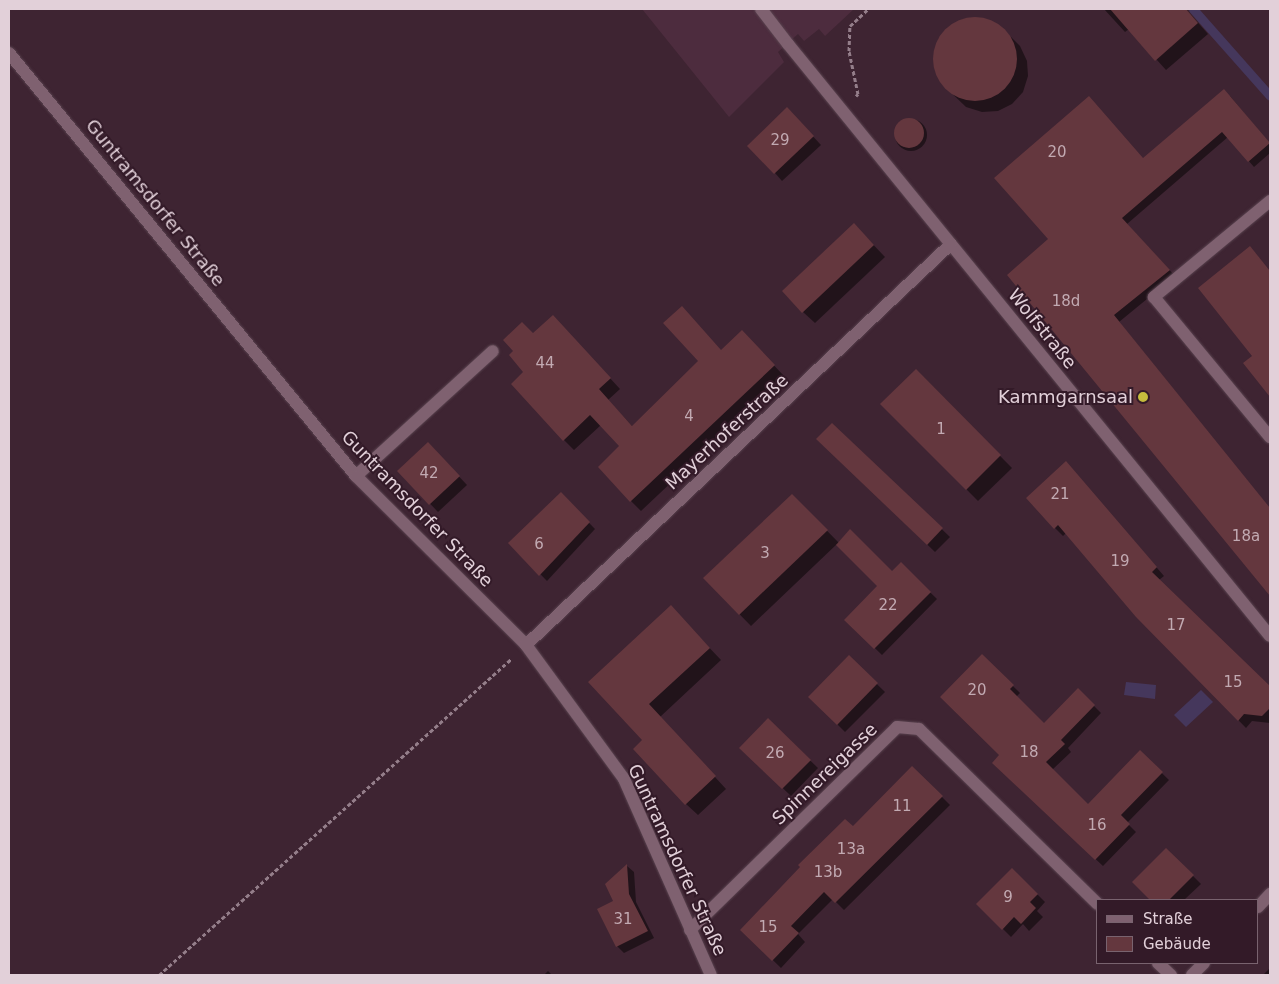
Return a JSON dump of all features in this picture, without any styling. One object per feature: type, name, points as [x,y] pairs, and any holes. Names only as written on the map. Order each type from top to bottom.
[{"type":"street","name":"Wolfstraße","points":[[761,9],[1270,636]]},
{"type":"street","name":"Guntramsdorfer Straße","points":[[9,53],[356,476],[526,645],[624,779],[711,975]]},
{"type":"street","points":[[1270,201],[1154,297],[1270,437]]},
{"type":"street","name":"Mayerhoferstraße","points":[[526,645],[952,244]]},
{"type":"street","points":[[356,476],[493,351]]},
{"type":"street","name":"Spinnereigasse","points":[[690,930],[897,727],[919,729],[1096,902]]},
{"type":"street","points":[[1259,905],[1270,894]]},
{"type":"street","points":[[1159,964],[1171,975]]},
{"type":"street","points":[[1192,975],[1203,964]]},
{"type":"path","points":[[842,108],[858,94],[849,51],[850,26],[868,9]]},
{"type":"path","points":[[159,975],[526,645]]},
{"type":"shaded area","points":[[642,9],[854,9],[825,36],[819,29],[804,41],[798,34],[778,52],[784,62],[729,117]]},
{"type":"shaded area","points":[[1126,682],[1156,685],[1155,699],[1124,695]]},
{"type":"shaded area","points":[[1201,690],[1213,702],[1186,727],[1174,715]]},
{"type":"building","points":[[1110,9],[1186,9],[1198,23],[1155,61]]},
{"type":"building","points":[[975,17],[991,20],[1005,29],[1014,43],[1017,59],[1014,75],[1005,89],[991,98],[975,101],[959,98],[945,89],[936,75],[933,59],[936,43],[945,29],[959,20]]},
{"type":"building","points":[[1224,89],[1270,143],[1248,162],[1222,132],[1122,218],[1170,270],[1114,315],[1270,508],[1270,596],[1007,275],[1048,239],[994,178],[1089,96],[1143,158]]},
{"type":"building","points":[[787,107],[814,136],[774,174],[747,146]]},
{"type":"building","points":[[909,118],[920,122],[924,133],[920,144],[909,148],[898,144],[894,133],[898,122]]},
{"type":"building","points":[[854,223],[874,245],[802,313],[782,291]]},
{"type":"building","points":[[1250,246],[1270,271],[1270,397],[1243,363],[1252,356],[1198,288]]},
{"type":"building","points":[[682,306],[721,350],[742,330],[775,365],[630,502],[598,467],[619,446],[590,415],[563,441],[511,384],[523,372],[509,355],[513,351],[503,340],[522,322],[533,333],[553,315],[611,378],[599,389],[632,426],[698,361],[663,323]]},
{"type":"building","points":[[916,369],[1001,455],[966,490],[880,404]]},
{"type":"building","points":[[832,423],[943,528],[927,545],[816,439]]},
{"type":"building","points":[[428,442],[460,476],[429,505],[397,471]]},
{"type":"building","points":[[1066,461],[1157,567],[1152,572],[1270,686],[1270,708],[1262,716],[1244,714],[1238,721],[1136,617],[1058,525],[1054,529],[1026,498]]},
{"type":"building","points":[[561,492],[590,522],[539,576],[508,543]]},
{"type":"building","points":[[792,494],[828,530],[739,615],[703,578]]},
{"type":"building","points":[[850,529],[892,571],[901,562],[931,592],[874,649],[844,620],[877,586],[836,545]]},
{"type":"building","points":[[671,605],[710,648],[649,704],[716,776],[685,805],[633,749],[642,740],[588,682]]},
{"type":"building","points":[[982,654],[1014,685],[1010,689],[1044,723],[1078,688],[1095,705],[1061,740],[1065,744],[1046,762],[1088,804],[1140,750],[1163,772],[1121,815],[1130,824],[1095,860],[992,763],[999,755],[940,697]]},
{"type":"building","points":[[849,655],[878,683],[837,725],[808,697]]},
{"type":"building","points":[[768,718],[811,760],[782,789],[739,748]]},
{"type":"building","points":[[912,766],[943,796],[835,903],[824,892],[791,926],[799,933],[772,961],[740,930],[800,867],[798,865],[845,819],[853,826]]},
{"type":"building","points":[[1166,848],[1194,875],[1170,899],[1149,899],[1132,882]]},
{"type":"building","points":[[627,864],[629,894],[648,931],[616,947],[597,909],[613,901],[605,884]]},
{"type":"building","points":[[1012,868],[1038,894],[1030,902],[1036,908],[1021,924],[1014,917],[1002,930],[976,904]]},
{"type":"waterway","points":[[1193,9],[1270,96]]},
{"type":"place","name":"Kammgarnsaal","points":[[1143,397]]}]
